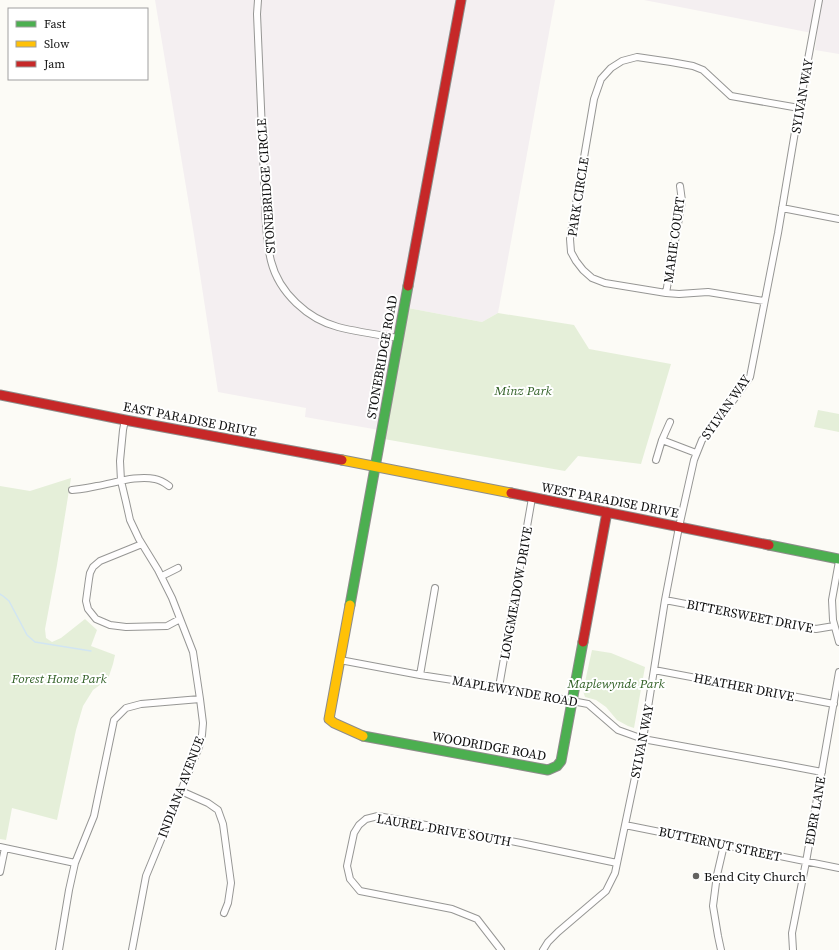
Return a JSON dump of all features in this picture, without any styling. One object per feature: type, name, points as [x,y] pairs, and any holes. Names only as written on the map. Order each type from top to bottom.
[{"type":"street","name":"STONEBRIDGE CIRCLE","points":[[258,0],[257,14],[266,225],[268,248],[277,278],[287,293],[301,307],[313,316],[339,327],[399,338]]},
{"type":"street","name":"STONEBRIDGE ROAD","points":[[329,719],[461,0]]},
{"type":"street","name":"SYLVAN WAY","points":[[544,950],[548,942],[553,937],[606,891],[615,873],[642,739],[665,600],[694,460],[702,440],[750,377],[819,0]]},
{"type":"street","name":"PARK CIRCLE","points":[[764,301],[708,292],[679,294],[666,293],[605,283],[592,278],[583,270],[571,252],[570,239],[594,99],[601,78],[622,60],[637,57],[693,66],[703,70],[731,96],[799,108]]},
{"type":"street","name":"MARIE COURT","points":[[666,293],[682,201],[680,186]]},
{"type":"street","points":[[782,208],[839,219]]},
{"type":"street","name":"EAST PARADISE DRIVE","points":[[0,395],[125,420],[375,466]]},
{"type":"street","name":"INDIANA AVENUE","points":[[125,420],[120,461],[122,481],[130,520],[142,544],[162,576],[193,652],[202,723],[202,735],[198,747],[146,876],[132,950]]},
{"type":"street","points":[[656,460],[662,440],[670,422]]},
{"type":"street","points":[[662,440],[696,453]]},
{"type":"street","name":"WEST PARADISE DRIVE","points":[[375,466],[839,560]]},
{"type":"street","points":[[72,490],[145,478],[162,481],[169,486]]},
{"type":"street","name":"LONGMEADOW DRIVE","points":[[499,687],[532,498]]},
{"type":"street","name":"WOODRIDGE ROAD","points":[[329,719],[334,723],[365,736],[548,770],[557,766],[561,761],[607,512]]},
{"type":"street","points":[[142,544],[100,561],[93,567],[90,573],[86,601],[88,609],[96,619],[110,625],[126,627],[167,626],[180,619]]},
{"type":"street","points":[[839,560],[832,600],[834,626],[839,642]]},
{"type":"street","points":[[162,576],[178,568]]},
{"type":"street","points":[[420,675],[435,588]]},
{"type":"street","name":"BITTERSWEET DRIVE","points":[[665,600],[816,629],[834,626]]},
{"type":"street","name":"MAPLEWYNDE ROAD","points":[[340,660],[588,704],[618,730],[642,739],[822,772]]},
{"type":"street","name":"HEATHER DRIVE","points":[[654,670],[834,704]]},
{"type":"street","name":"EDER LANE","points":[[793,950],[792,933],[839,672]]},
{"type":"street","points":[[59,950],[75,863],[94,816],[114,720],[126,708],[141,704],[200,699]]},
{"type":"street","points":[[181,790],[208,803],[218,810],[223,824],[231,884],[228,903],[224,913]]},
{"type":"street","name":"LAUREL DRIVE SOUTH","points":[[501,950],[477,919],[452,909],[360,891],[350,879],[347,866],[354,832],[359,825],[366,819],[378,816],[617,863]]},
{"type":"street","name":"BUTTERNUT STREET","points":[[625,825],[839,868]]},
{"type":"street","points":[[721,950],[713,906],[717,875],[724,845]]},
{"type":"street","points":[[0,872],[2,848],[75,863]]},
{"type":"shaded area","points":[[155,0],[555,0],[498,313],[482,322],[408,308],[379,430],[305,417],[306,408],[218,392],[194,235]]},
{"type":"shaded area","points":[[644,0],[839,0],[839,54],[815,50],[817,34]]},
{"type":"green space","name":"Minz Park","points":[[408,308],[482,322],[498,313],[574,325],[589,349],[671,364],[641,464],[578,456],[565,471],[384,439]]},
{"type":"green space","points":[[818,410],[839,414],[839,432],[814,427]]},
{"type":"green space","name":"Forest Home Park","points":[[71,478],[45,629],[46,638],[52,642],[61,638],[85,619],[97,630],[91,646],[115,655],[108,679],[93,690],[83,706],[76,730],[57,820],[12,808],[6,840],[0,839],[0,486],[30,491]]},
{"type":"green space","name":"Maplewynde Park","points":[[592,650],[611,653],[645,667],[634,728],[617,720],[606,707],[596,700],[585,697],[583,691]]},
{"type":"waterway","points":[[0,594],[9,601],[27,635],[35,642],[91,651]]},
{"type":"traffic: fast","points":[[350,605],[408,286]]},
{"type":"traffic: fast","points":[[769,545],[839,559]]},
{"type":"traffic: fast","points":[[363,736],[548,770],[557,766],[561,761],[583,642]]},
{"type":"traffic: slow","points":[[342,460],[511,493]]},
{"type":"traffic: slow","points":[[350,605],[329,719],[334,723],[363,736]]},
{"type":"traffic: jam","points":[[408,286],[461,0]]},
{"type":"traffic: jam","points":[[0,395],[125,420],[342,460]]},
{"type":"traffic: jam","points":[[511,493],[769,545]]},
{"type":"traffic: jam","points":[[583,642],[607,512]]},
{"type":"place","name":"Bend City Church","points":[[696,876]]}]
